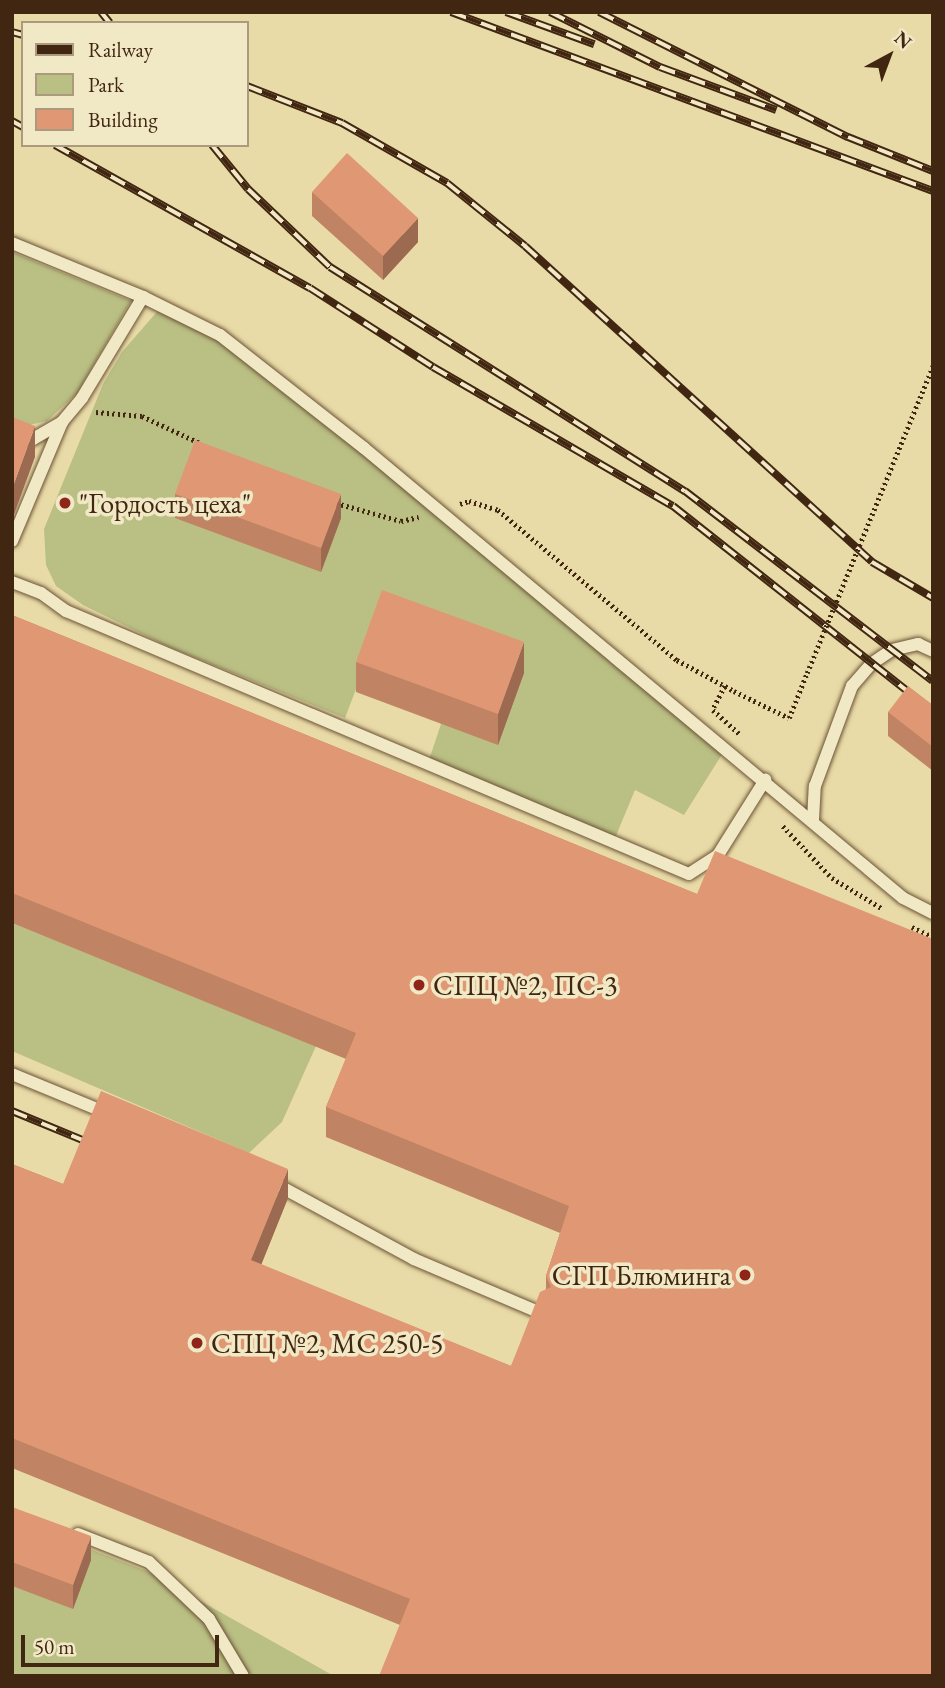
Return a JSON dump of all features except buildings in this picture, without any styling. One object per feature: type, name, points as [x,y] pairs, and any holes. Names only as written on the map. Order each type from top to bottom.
[{"type":"lane","points":[[12,243],[143,297],[220,335],[765,780],[903,898],[933,912]]},
{"type":"lane","points":[[12,541],[62,422],[82,398],[143,297]]},
{"type":"lane","points":[[12,430],[33,439],[62,422]]},
{"type":"lane","points":[[12,582],[41,593],[66,611],[689,874],[718,855],[765,780]]},
{"type":"lane","points":[[813,820],[815,786],[852,686],[871,664],[892,650],[918,644],[933,651]]},
{"type":"lane","points":[[12,1074],[129,1122]]},
{"type":"lane","points":[[263,1178],[300,1194],[414,1259],[544,1314]]},
{"type":"lane","points":[[62,1528],[149,1562],[209,1619],[243,1676]]},
{"type":"path","points":[[789,718],[933,366]]},
{"type":"green space","points":[[12,252],[131,301],[77,393],[47,421],[29,425],[12,418]]},
{"type":"green space","points":[[162,306],[220,335],[726,748],[684,815],[635,790],[615,838],[429,760],[441,724],[382,621],[345,718],[169,647],[83,605],[56,586],[46,565],[44,529],[103,384],[122,352]]},
{"type":"green space","points":[[12,923],[316,1046],[282,1122],[249,1153],[12,1051]]},
{"type":"green space","points":[[12,1519],[149,1572],[334,1676],[12,1676],[12,1586],[73,1608]]},
{"type":"railway","points":[[101,12],[108,21]]},
{"type":"railway","points":[[451,12],[933,191]]},
{"type":"railway","points":[[506,12],[594,44]]},
{"type":"railway","points":[[550,12],[660,67],[776,110]]},
{"type":"railway","points":[[599,12],[848,137],[933,171]]},
{"type":"railway","points":[[12,32],[21,34]]},
{"type":"railway","points":[[248,86],[342,123],[447,183],[525,246],[872,562],[933,598]]},
{"type":"railway","points":[[12,121],[21,126]]},
{"type":"railway","points":[[59,147],[310,288],[433,367],[673,506],[933,711]]},
{"type":"railway","points":[[214,147],[248,189],[330,267],[685,491],[933,681]]},
{"type":"railway","points":[[12,1111],[92,1144]]},
{"type":"place","name":"\"Гордость цеха\"","points":[[65,503]]},
{"type":"place","name":"СПЦ №2, ПС-3","points":[[419,985]]},
{"type":"place","name":"СГП Блюминга","points":[[745,1275]]},
{"type":"place","name":"СПЦ №2, МС 250-5","points":[[197,1343]]}]
